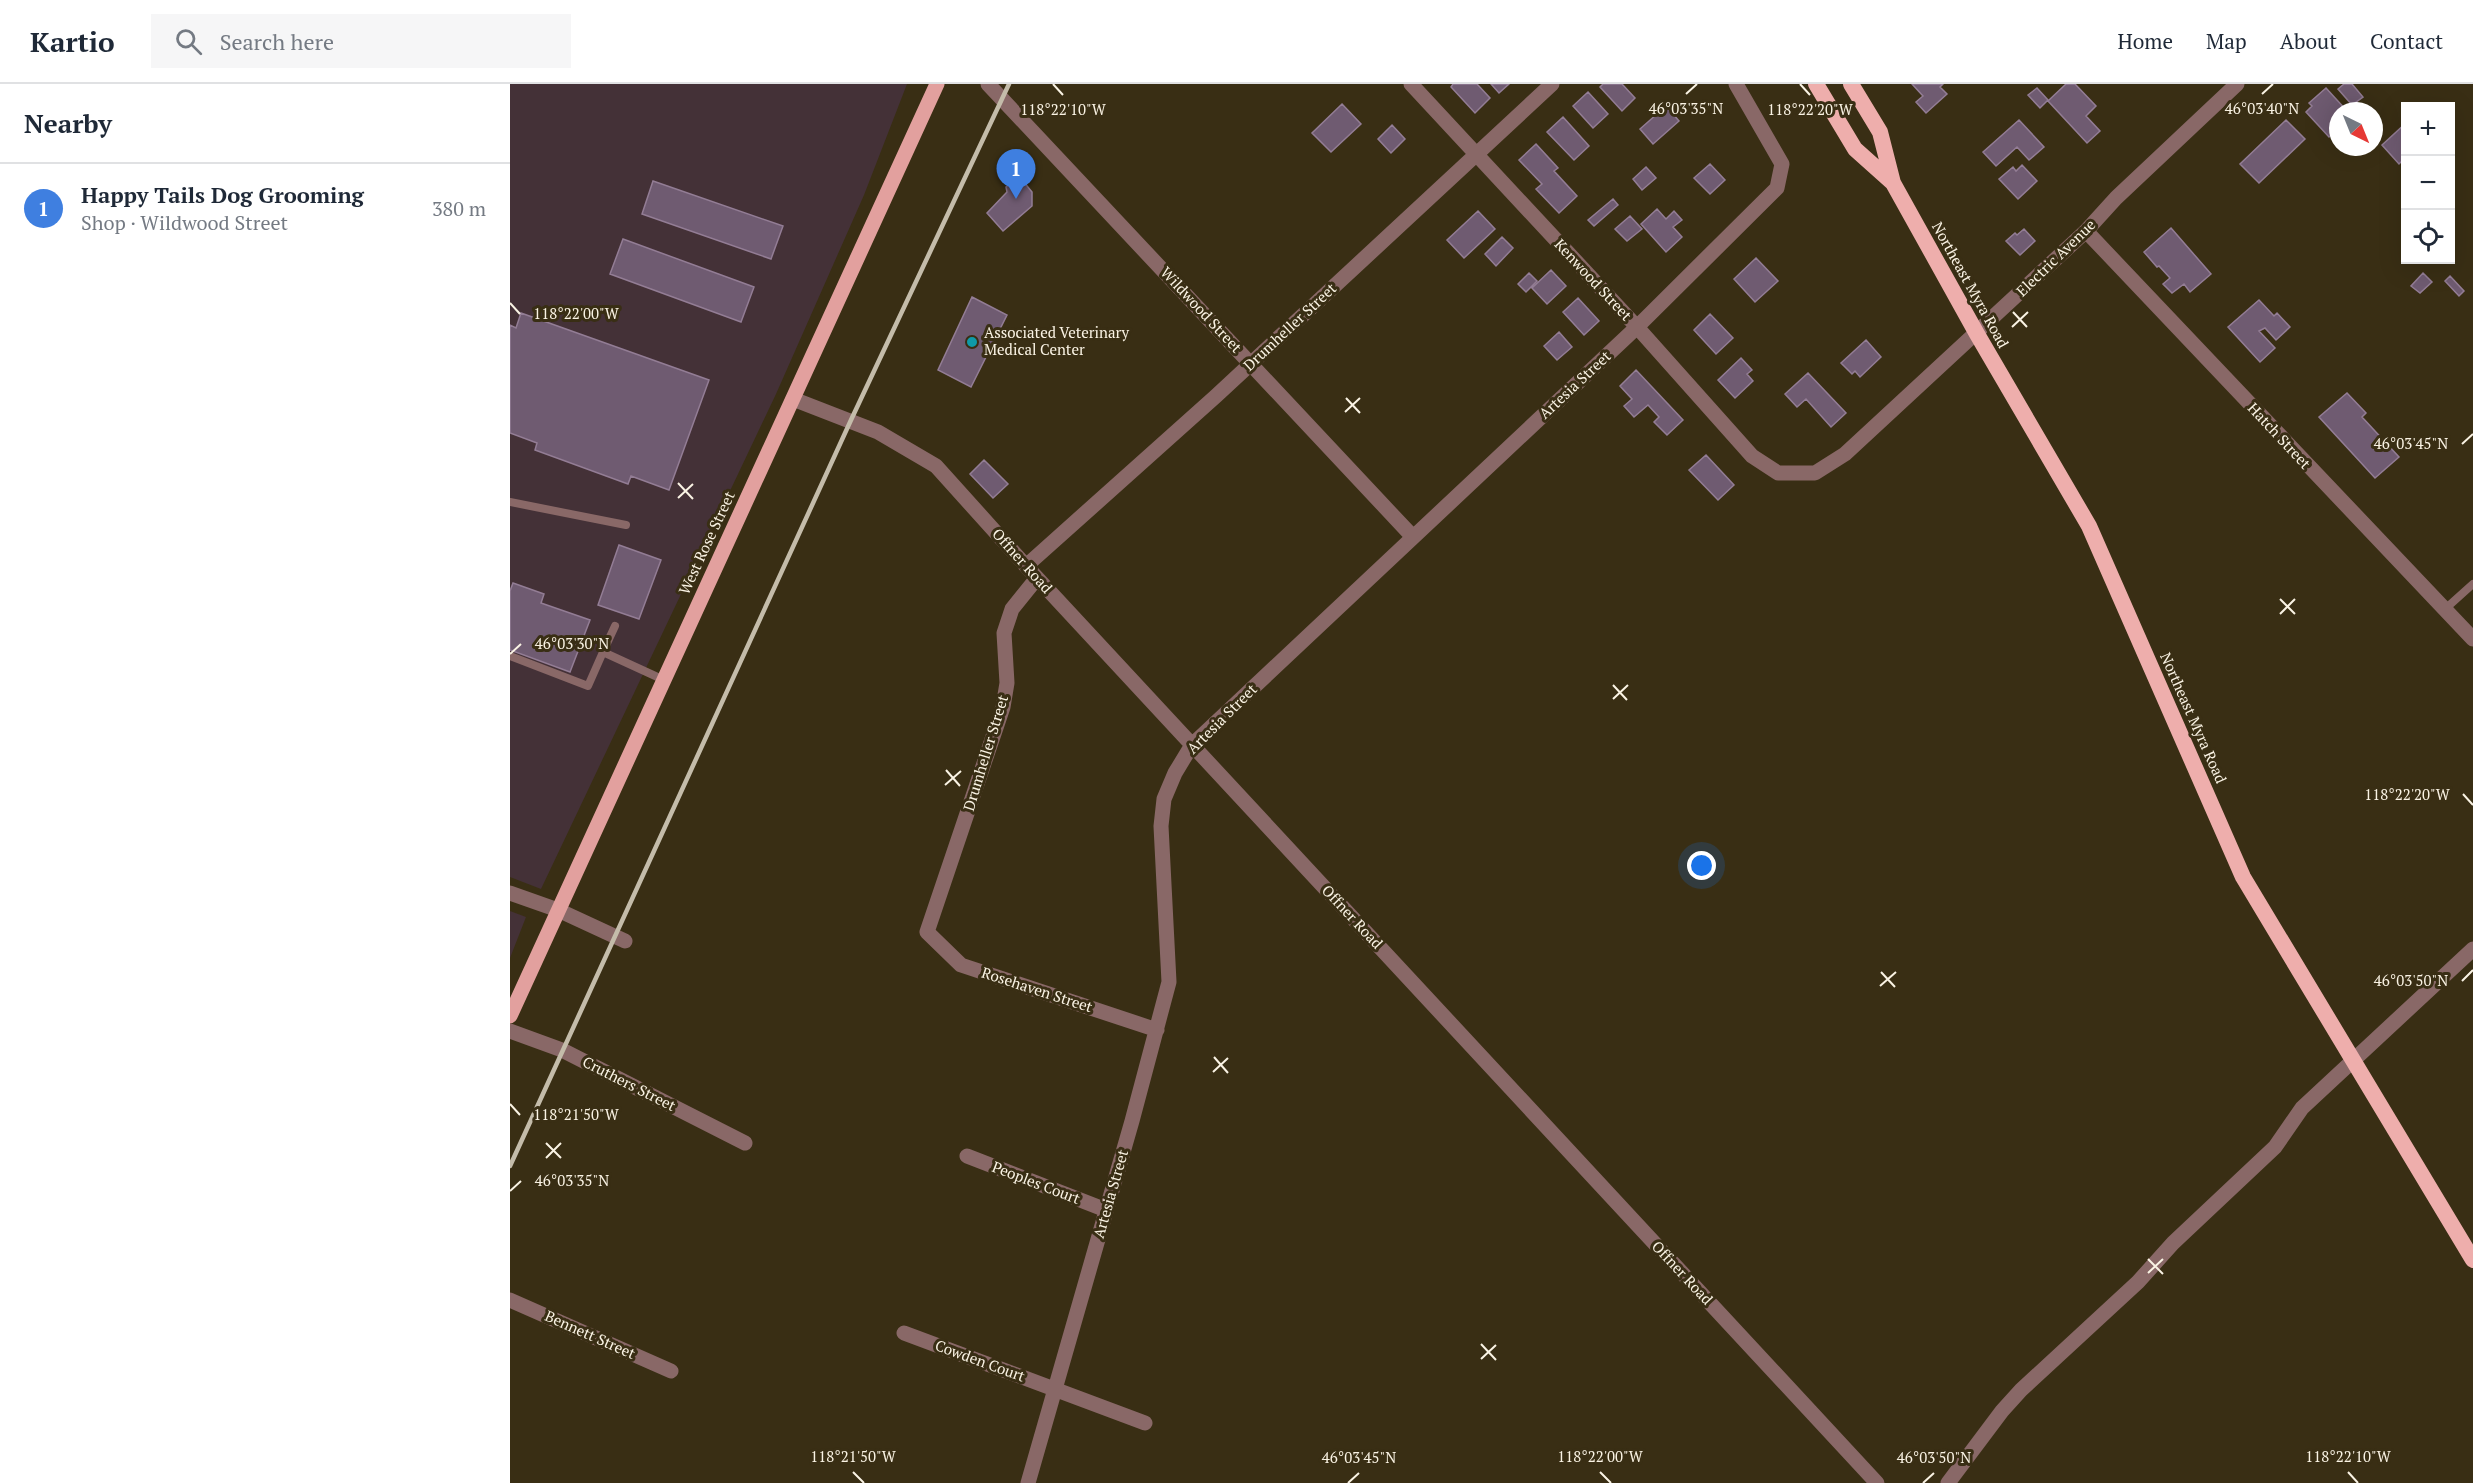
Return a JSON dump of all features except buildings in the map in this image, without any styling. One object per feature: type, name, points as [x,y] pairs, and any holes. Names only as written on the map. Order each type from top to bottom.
[{"type":"highway","name":"Northeast Myra Road","points":[[1816,84],[1855,149],[1893,183]]},
{"type":"highway","name":"Northeast Myra Road","points":[[1851,84],[1880,132],[1893,183],[1977,334],[2089,526],[2243,877],[2473,1260]]},
{"type":"main road","name":"West Rose Street","points":[[510,1016],[937,84]]},
{"type":"street","name":"Wildwood Street","points":[[988,84],[1413,537]]},
{"type":"street","name":"Kenwood Street","points":[[1411,84],[1637,327],[1752,456],[1778,473]]},
{"type":"street","name":"Drumheller Street","points":[[1026,566],[1251,363],[1552,84]]},
{"type":"street","name":"Artesia Street","points":[[1028,1483],[1169,982],[1161,826],[1164,798],[1175,773],[1192,745],[1637,327],[1777,188],[1782,164],[1736,84]]},
{"type":"street","name":"Electric Avenue","points":[[1778,473],[1815,473],[1845,454],[1977,334],[2086,231],[2116,198],[2238,84]]},
{"type":"street","name":"Hatch Street","points":[[2086,231],[2473,639]]},
{"type":"street","name":"Offner Road","points":[[793,399],[878,432],[936,466],[1037,578],[1877,1483]]},
{"type":"street","name":"Drumheller Street","points":[[927,932],[1003,707],[1007,683],[1005,633],[1012,609],[1037,578]]},
{"type":"street","points":[[510,893],[558,910],[625,942]]},
{"type":"street","name":"Rosehaven Street","points":[[927,932],[961,965],[1157,1030]]},
{"type":"street","points":[[1948,1483],[2002,1411],[2021,1390],[2155,1265],[2187,1230],[2274,1147],[2302,1108],[2473,949]]},
{"type":"street","name":"Cruthers Street","points":[[510,1031],[562,1050],[745,1143]]},
{"type":"street","name":"Peoples Court","points":[[967,1156],[1106,1210]]},
{"type":"street","name":"Bennett Street","points":[[510,1300],[671,1371]]},
{"type":"street","name":"Cowden Court","points":[[904,1333],[1145,1423]]},
{"type":"lane","points":[[510,502],[626,525]]},
{"type":"lane","points":[[2444,610],[2473,584]]},
{"type":"lane","points":[[510,656],[588,686],[615,626]]},
{"type":"lane","points":[[603,652],[664,680]]},
{"type":"shaded area","points":[[510,84],[907,84],[864,195],[776,394],[541,889],[510,877]]},
{"type":"shaded area","points":[[510,911],[526,917],[510,958]]},
{"type":"railway","points":[[510,1166],[851,420],[1009,84]]},
{"type":"place","name":"Happy Tails Dog Grooming","points":[[1016,199]]},
{"type":"place","name":"Associated Veterinary Medical Center","points":[[972,342]]}]
